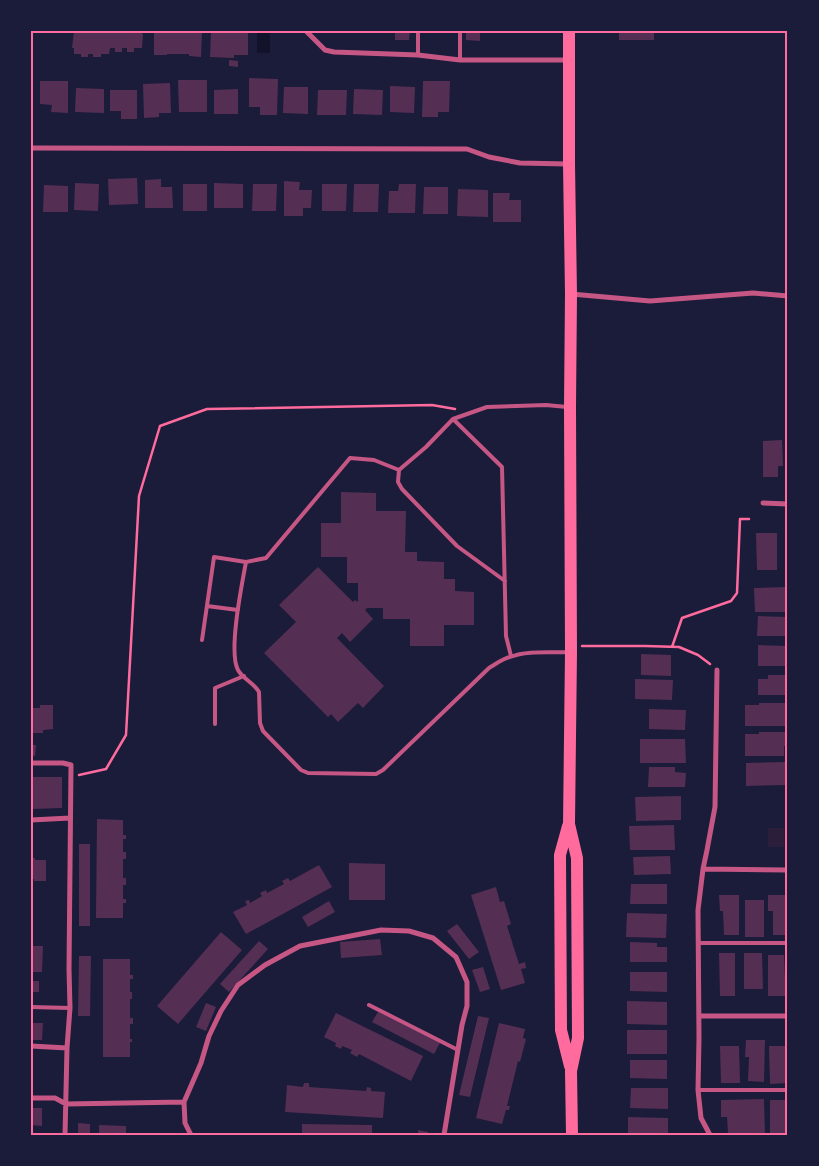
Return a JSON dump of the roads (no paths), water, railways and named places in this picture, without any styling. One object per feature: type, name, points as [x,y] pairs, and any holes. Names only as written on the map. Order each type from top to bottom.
[{"type":"main road","points":[[570,31],[571,649],[568,824],[577,858],[578,1038],[571,1071],[572,1135]]},
{"type":"street","points":[[306,31],[325,50],[334,52],[418,55],[460,60],[569,60]]},
{"type":"street","points":[[31,148],[467,149],[489,157],[520,163],[569,164]]},
{"type":"street","points":[[571,294],[650,301],[753,294],[788,296]]},
{"type":"street","points":[[763,503],[788,504]]},
{"type":"street","points":[[710,1135],[701,1118],[698,1090],[698,910],[703,869],[715,807],[717,670]]},
{"type":"street","points":[[31,763],[63,763],[71,765],[70,1008],[65,1135]]},
{"type":"street","points":[[31,820],[70,818]]},
{"type":"street","points":[[703,869],[788,870]]},
{"type":"street","points":[[191,1135],[185,1123],[184,1102],[201,1063],[209,1036],[221,1011],[238,985],[264,965],[300,946],[381,930],[409,932],[433,938],[456,958],[467,982],[467,1006],[444,1135]]},
{"type":"street","points":[[698,1016],[788,1016]]},
{"type":"street","points":[[31,1046],[67,1048]]},
{"type":"street","points":[[31,1098],[55,1098],[66,1104],[184,1102]]},
{"type":"lane","points":[[418,31],[418,55]]},
{"type":"lane","points":[[460,31],[460,60]]},
{"type":"lane","points":[[505,581],[457,546],[402,489],[398,482],[399,470],[426,447],[453,418],[487,407],[546,405],[570,407]]},
{"type":"lane","points":[[453,418],[502,467],[506,636],[511,656]]},
{"type":"lane","points":[[202,640],[214,557],[246,562],[266,558],[350,458],[374,460],[399,470]]},
{"type":"lane","points":[[246,562],[238,610],[234,651],[238,669],[259,692],[260,723],[263,731],[301,770],[308,773],[376,774],[383,770],[490,668],[501,660],[511,656],[571,649]]},
{"type":"lane","points":[[207,606],[238,610]]},
{"type":"lane","points":[[215,724],[215,688],[244,676]]},
{"type":"lane","points":[[698,943],[788,943]]},
{"type":"lane","points":[[368,1006],[458,1050]]},
{"type":"lane","points":[[31,1007],[70,1008]]},
{"type":"lane","points":[[698,1090],[788,1090]]}]
